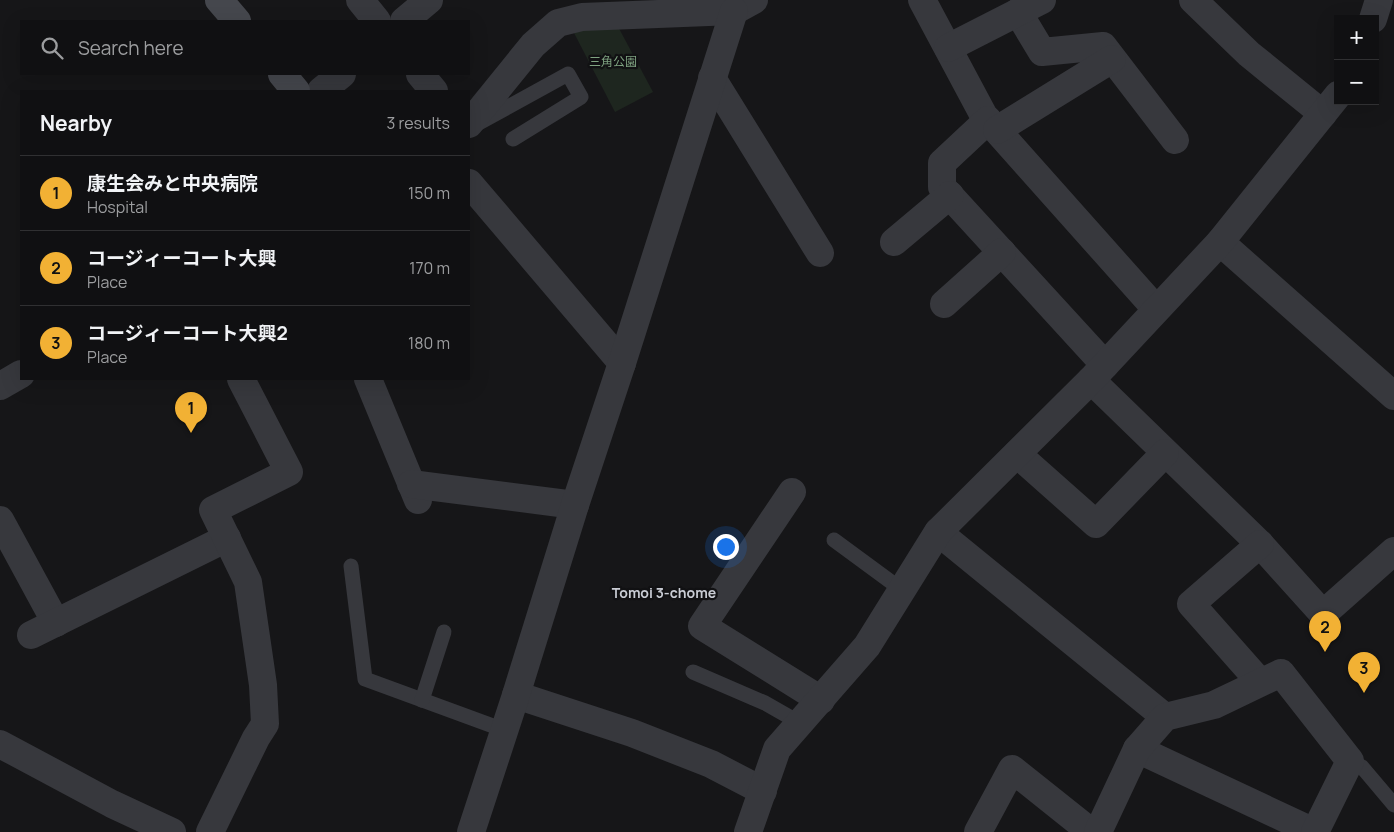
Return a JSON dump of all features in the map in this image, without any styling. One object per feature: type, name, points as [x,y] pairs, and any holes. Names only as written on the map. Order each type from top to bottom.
[{"type":"street","points":[[219,0],[236,20]]},
{"type":"street","points":[[360,0],[376,20]]},
{"type":"street","points":[[405,20],[429,0]]},
{"type":"street","points":[[922,0],[984,116],[1156,309]]},
{"type":"street","points":[[948,48],[1042,0]]},
{"type":"street","points":[[748,832],[777,749],[867,646],[938,532],[1098,372],[1220,242],[1330,104],[1249,54],[1193,0]]},
{"type":"street","points":[[1374,15],[1379,0]]},
{"type":"street","points":[[470,124],[533,45],[558,23],[582,18],[744,5],[712,78],[471,832]]},
{"type":"street","points":[[1018,12],[1042,52],[1103,46],[1175,140]]},
{"type":"street","points":[[1112,58],[992,125],[942,163],[942,187],[1002,252],[1165,453],[1260,544],[1323,614],[1394,551]]},
{"type":"street","points":[[283,75],[295,90]]},
{"type":"street","points":[[322,90],[341,75]]},
{"type":"street","points":[[421,75],[433,90]]},
{"type":"street","points":[[712,78],[820,253]]},
{"type":"street","points":[[470,184],[622,363]]},
{"type":"street","points":[[894,242],[950,195]]},
{"type":"street","points":[[1220,242],[1394,396]]},
{"type":"street","points":[[944,304],[1002,252]]},
{"type":"street","points":[[0,386],[20,375]]},
{"type":"street","points":[[210,832],[256,738],[265,724],[262,685],[248,582],[213,510],[289,472],[242,380]]},
{"type":"street","points":[[368,380],[415,493],[575,505]]},
{"type":"street","points":[[1017,454],[1096,524],[1165,453]]},
{"type":"street","points":[[792,492],[702,626],[820,700]]},
{"type":"street","points":[[0,520],[56,623]]},
{"type":"street","points":[[938,532],[1166,717]]},
{"type":"street","points":[[32,635],[227,538]]},
{"type":"street","points":[[1260,544],[1191,604],[1260,682]]},
{"type":"street","points":[[1098,832],[1137,749],[1166,717],[1214,705],[1281,673],[1350,760],[1314,832],[1137,749]]},
{"type":"street","points":[[516,695],[632,733],[711,764],[763,791]]},
{"type":"street","points":[[0,744],[112,804],[172,832]]},
{"type":"street","points":[[978,832],[1012,769],[1091,832]]},
{"type":"lane","points":[[470,125],[480,122],[568,74],[581,97],[513,140]]},
{"type":"lane","points":[[834,540],[902,590]]},
{"type":"lane","points":[[351,566],[365,679],[504,730]]},
{"type":"lane","points":[[422,700],[444,632]]},
{"type":"lane","points":[[693,672],[765,703],[800,723]]},
{"type":"lane","points":[[1350,760],[1362,767],[1394,805]]},
{"type":"green space","name":"三角公園","points":[[615,21],[653,92],[615,112],[573,31]]},
{"type":"place","name":"康生会みと中央病院","points":[[191,433]]},
{"type":"place","name":"コージィーコート大興","points":[[1325,652]]},
{"type":"place","name":"コージィーコート大興2","points":[[1364,693]]},
{"type":"district","name":"Tomoi 3-chome","points":[[664,593]]}]
